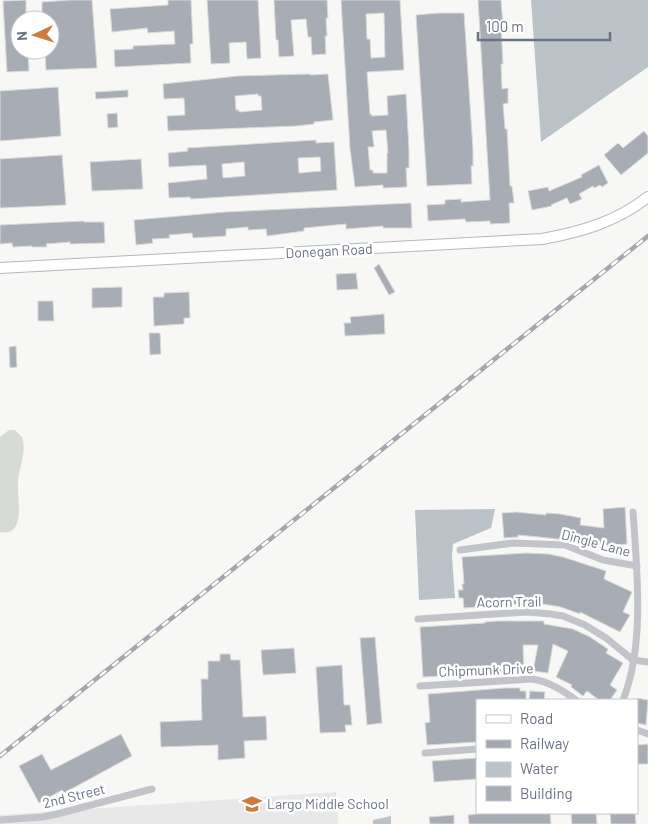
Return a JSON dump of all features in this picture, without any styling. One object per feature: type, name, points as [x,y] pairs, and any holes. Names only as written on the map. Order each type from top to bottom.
[{"type":"street","name":"Donegan Road","points":[[0,268],[542,239],[572,234],[595,227],[648,198]]},
{"type":"street","points":[[624,699],[627,692],[633,660],[638,600],[633,512]]},
{"type":"street","name":"Dingle Lane","points":[[460,550],[506,543],[565,545],[603,560],[637,566]]},
{"type":"street","name":"Acorn Trail","points":[[418,619],[513,612],[551,614],[573,620],[595,630],[633,660]]},
{"type":"street","points":[[633,660],[648,662]]},
{"type":"street","name":"Chipmunk Drive","points":[[420,686],[532,679],[556,686],[575,699]]},
{"type":"street","points":[[425,753],[476,749]]},
{"type":"street","name":"2nd Street","points":[[0,820],[58,814],[152,789]]},
{"type":"shaded area","points":[[9,430],[15,430],[22,437],[24,449],[18,483],[19,515],[14,529],[8,532],[0,532],[0,437]]},
{"type":"shaded area","name":"Largo Middle School","points":[[336,792],[338,824],[0,824],[0,815]]},
{"type":"water","points":[[531,0],[648,0],[648,67],[541,142]]},
{"type":"water","points":[[495,509],[491,528],[453,544],[455,598],[419,600],[415,510]]},
{"type":"water","points":[[391,816],[391,824],[373,824],[373,820]]},
{"type":"building","points":[[26,0],[26,10],[10,10],[10,60],[28,60],[29,71],[7,72],[3,1]]},
{"type":"building","points":[[92,0],[97,68],[46,70],[46,60],[60,60],[60,10],[42,10],[42,2]]},
{"type":"building","points":[[168,0],[191,0],[193,44],[190,44],[191,63],[115,67],[114,50],[133,49],[133,46],[175,44],[174,31],[148,33],[147,28],[112,32],[110,9],[168,5]]},
{"type":"building","points":[[207,0],[258,0],[261,58],[247,59],[246,42],[229,43],[230,63],[211,64]]},
{"type":"building","points":[[274,0],[327,0],[326,54],[312,55],[311,37],[308,37],[306,19],[291,20],[294,56],[279,57],[278,40],[276,40]]},
{"type":"building","points":[[341,0],[400,0],[404,70],[367,72],[370,114],[372,116],[388,115],[387,96],[406,94],[409,150],[409,168],[406,168],[407,187],[383,188],[383,185],[355,187],[350,149]],"holes":[[[384,13],[385,57],[371,58],[370,39],[367,39],[366,14]],[[386,130],[387,173],[373,173],[373,170],[370,170],[368,147],[374,147],[372,131]]]},
{"type":"building","points":[[478,0],[501,0],[503,25],[501,25],[502,89],[508,88],[508,103],[503,104],[505,129],[507,129],[510,186],[512,186],[514,203],[509,203],[510,223],[490,224],[490,221],[466,222],[465,219],[428,221],[427,205],[445,204],[445,200],[461,199],[461,202],[490,200]]},
{"type":"building","points":[[464,13],[473,150],[473,166],[471,166],[472,184],[427,186],[416,15]]},
{"type":"building","points":[[328,74],[333,120],[296,126],[168,131],[167,116],[185,115],[184,98],[164,99],[163,84],[238,76]],"holes":[[[258,94],[258,96],[261,96],[262,110],[239,112],[239,110],[236,110],[235,96]]]},
{"type":"building","points":[[58,87],[61,136],[0,141],[0,91]]},
{"type":"building","points":[[128,90],[128,97],[96,99],[95,92]]},
{"type":"building","points":[[117,113],[118,127],[108,128],[107,114]]},
{"type":"building","points":[[644,131],[648,136],[648,153],[621,175],[604,155],[618,143],[623,148]]},
{"type":"building","points":[[316,140],[316,143],[334,142],[337,190],[191,199],[190,197],[169,198],[168,183],[207,179],[206,165],[169,167],[168,153],[188,151],[187,148]],"holes":[[[320,157],[321,171],[299,173],[298,158]],[[244,162],[245,176],[223,178],[222,164]]]},
{"type":"building","points":[[62,155],[66,205],[0,208],[0,159]]},
{"type":"building","points":[[141,159],[143,189],[92,191],[90,162]]},
{"type":"building","points":[[599,165],[608,183],[602,187],[600,185],[594,188],[593,186],[579,194],[582,199],[570,204],[567,198],[552,206],[532,210],[528,191],[548,187],[549,191],[582,177],[581,175]]},
{"type":"building","points":[[411,203],[412,228],[383,228],[383,226],[346,229],[346,224],[304,228],[304,231],[267,236],[266,229],[248,230],[248,227],[226,229],[226,236],[193,238],[192,233],[169,235],[170,238],[152,239],[153,243],[136,245],[134,220],[225,212]]},
{"type":"building","points":[[84,221],[104,222],[105,243],[70,244],[70,242],[46,244],[47,247],[13,247],[12,243],[0,244],[0,225]]},
{"type":"building","points":[[379,264],[395,292],[389,295],[374,268]]},
{"type":"building","points":[[356,273],[358,289],[337,290],[336,274]]},
{"type":"building","points":[[122,287],[122,307],[92,308],[92,288]]},
{"type":"building","points":[[189,292],[190,318],[184,318],[184,324],[154,326],[153,297],[164,297],[164,293]]},
{"type":"building","points":[[38,301],[53,301],[54,321],[38,321]]},
{"type":"building","points":[[384,314],[385,334],[345,336],[344,323],[351,323],[350,317]]},
{"type":"building","points":[[149,333],[160,333],[161,354],[150,355]]},
{"type":"building","points":[[16,346],[17,367],[10,368],[9,347]]},
{"type":"building","points":[[625,507],[627,544],[583,545],[583,543],[566,540],[518,535],[518,537],[504,538],[502,513],[560,514],[581,518],[580,525],[604,528],[603,509]]},
{"type":"building","points":[[526,553],[563,557],[606,571],[604,579],[632,592],[623,612],[630,615],[620,632],[580,612],[580,614],[561,607],[537,603],[464,608],[463,598],[459,598],[458,590],[463,590],[462,584],[464,584],[462,557]]},
{"type":"building","points":[[544,621],[544,624],[573,629],[590,637],[608,649],[606,653],[623,663],[610,685],[617,690],[611,699],[598,699],[587,691],[583,696],[571,687],[572,685],[556,677],[568,651],[553,644],[548,673],[533,671],[538,645],[523,645],[524,672],[423,677],[420,627],[485,622]]},
{"type":"building","points":[[375,637],[382,723],[367,725],[360,638]]},
{"type":"building","points":[[294,648],[296,673],[263,675],[261,650]]},
{"type":"building","points":[[220,654],[230,654],[231,660],[240,660],[243,717],[266,716],[267,740],[244,741],[245,758],[218,760],[218,745],[161,747],[160,722],[202,720],[201,679],[208,679],[208,661],[220,661]]},
{"type":"building","points":[[342,665],[344,705],[350,705],[352,725],[345,725],[346,732],[320,733],[316,667]]},
{"type":"building","points":[[520,688],[520,691],[526,691],[526,699],[476,699],[476,742],[427,745],[425,723],[430,722],[428,694]]},
{"type":"building","points":[[530,691],[545,692],[544,699],[529,699]]},
{"type":"building","points":[[637,699],[648,700],[646,725],[638,723]]},
{"type":"building","points":[[121,734],[132,756],[64,793],[62,790],[39,803],[19,766],[42,754],[51,770]]},
{"type":"building","points":[[648,744],[648,764],[638,764],[638,745]]},
{"type":"building","points":[[476,758],[476,779],[434,782],[432,761]]},
{"type":"building","points":[[550,814],[551,824],[469,824],[468,815]]},
{"type":"building","points":[[571,814],[596,814],[597,824],[572,824]]},
{"type":"building","points":[[610,814],[635,814],[636,824],[611,824]]},
{"type":"building","points":[[454,815],[454,824],[430,824],[429,817]]},
{"type":"railway","points":[[0,756],[648,236]]},
{"type":"place","name":"Largo Middle School","points":[[252,804]]}]
